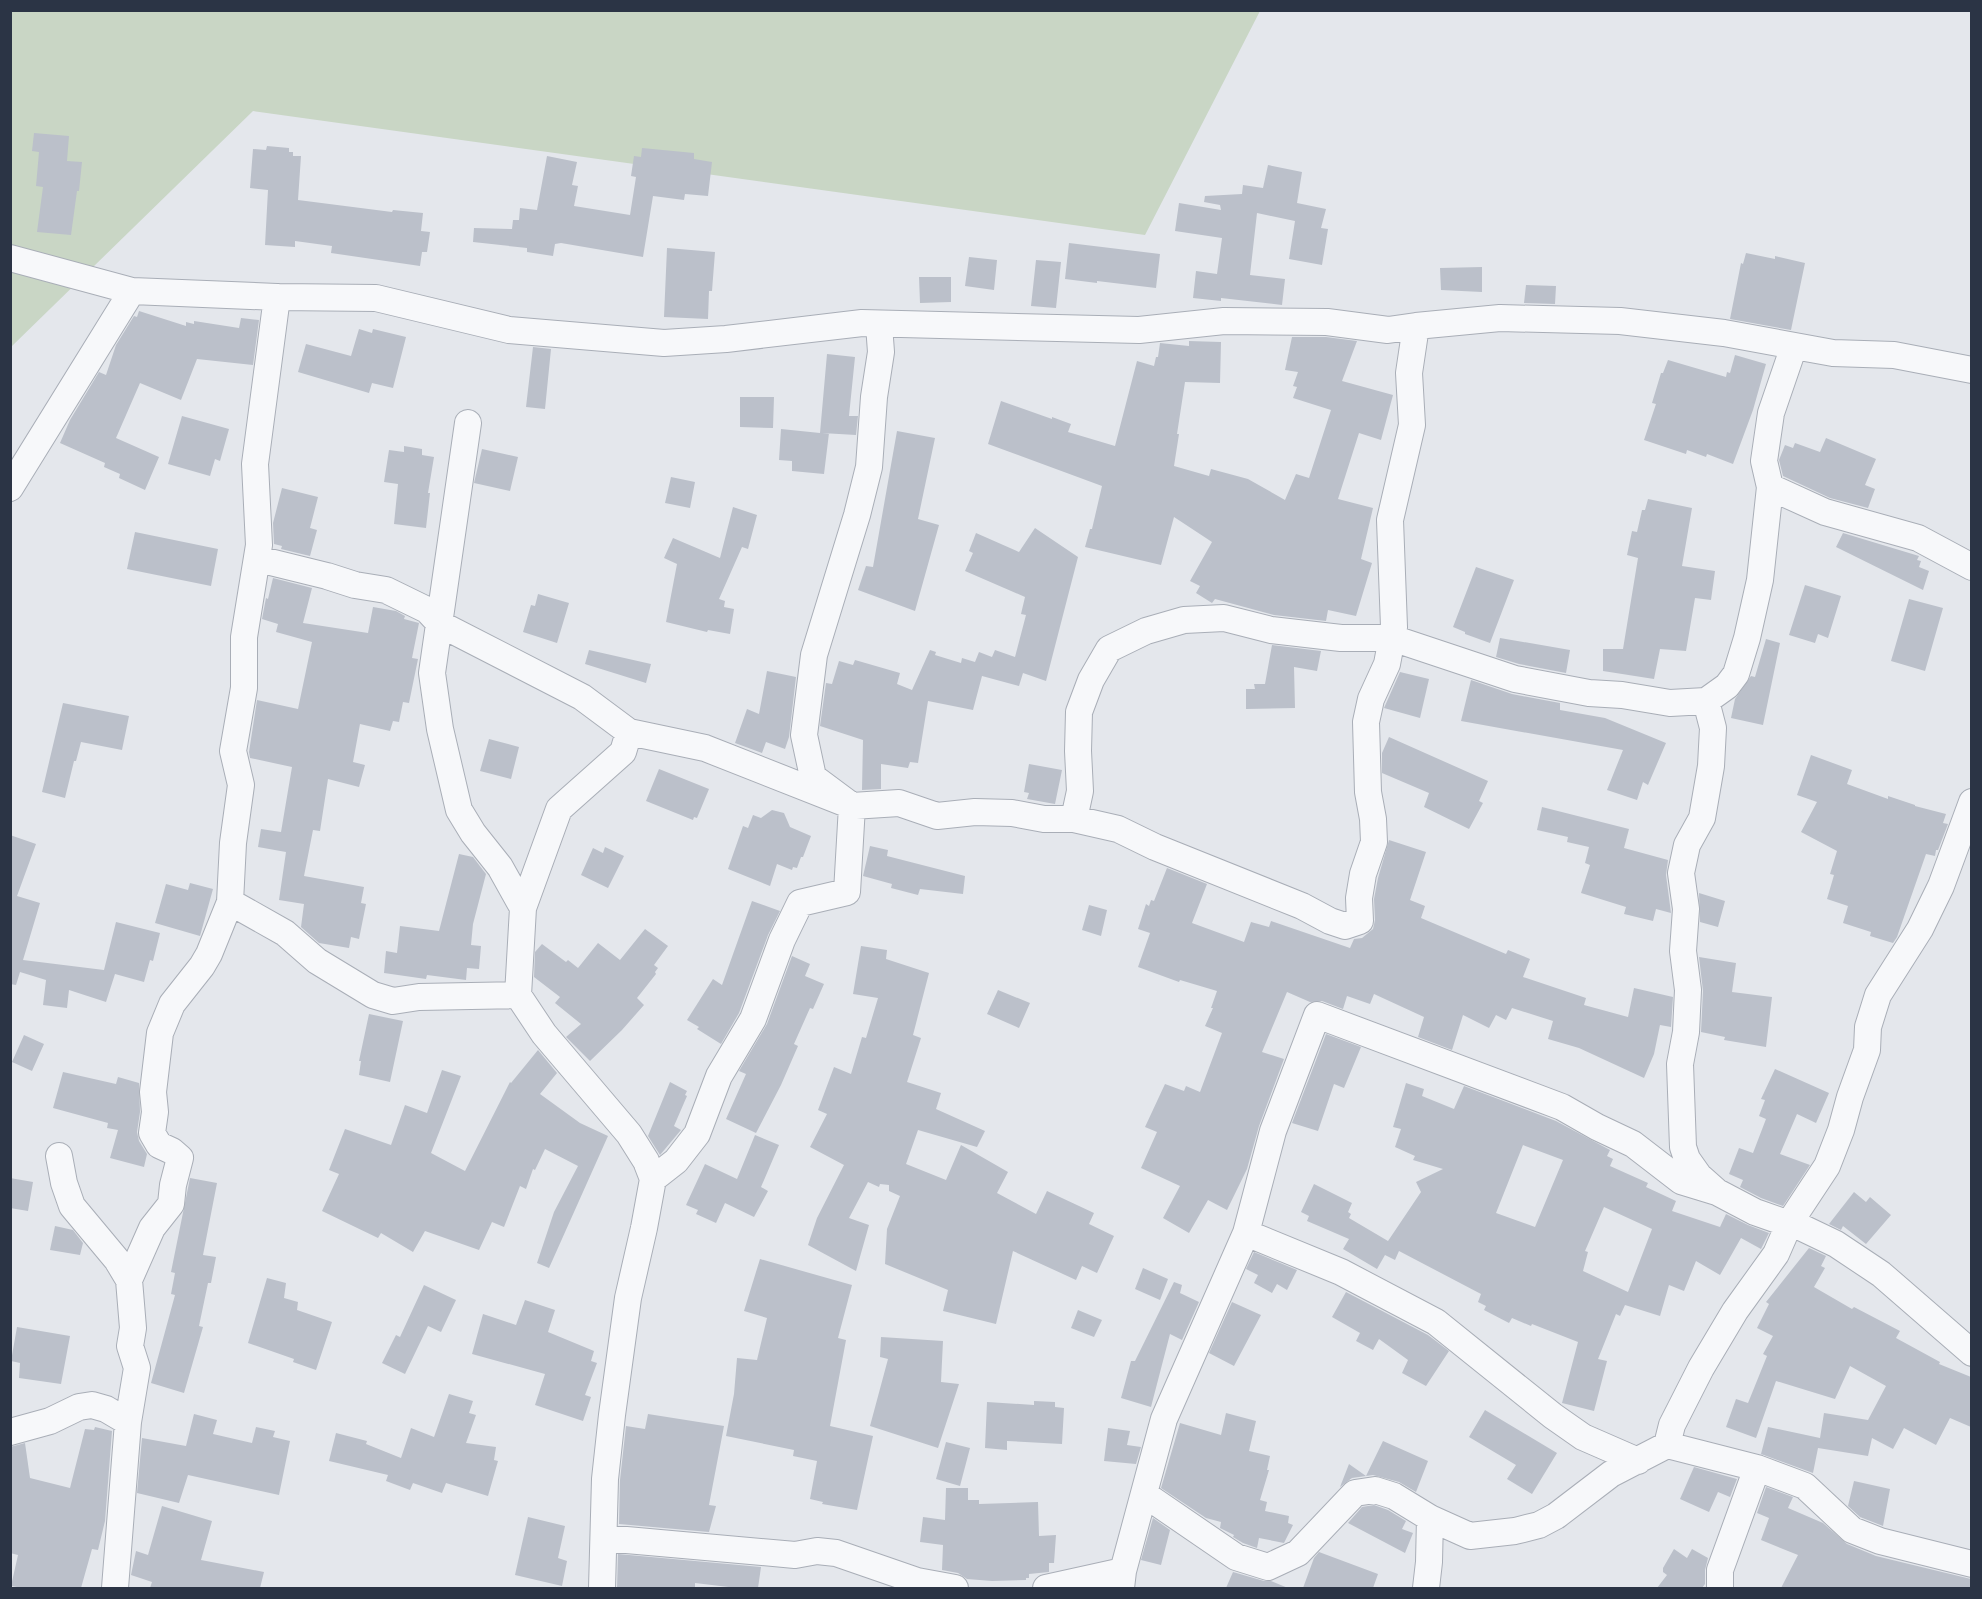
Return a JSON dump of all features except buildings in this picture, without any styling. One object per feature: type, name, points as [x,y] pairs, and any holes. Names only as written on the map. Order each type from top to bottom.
[{"type":"street","points":[[10,258],[132,291],[277,297],[375,298],[509,330],[664,343],[726,339],[862,323],[1139,330],[1224,321],[1327,322],[1389,330],[1500,318],[1620,321],[1725,333],[1833,353],[1894,355],[1971,370]]},
{"type":"street","points":[[10,488],[132,291]]},
{"type":"street","points":[[129,1280],[152,1228],[171,1204],[172,1185],[180,1158],[159,1145],[152,1132],[155,1112],[153,1092],[160,1033],[172,1004],[209,954],[230,902],[233,843],[241,785],[233,751],[244,688],[244,637],[259,545],[255,464],[277,297]]},
{"type":"street","points":[[852,806],[813,777],[804,735],[814,655],[857,515],[869,467],[874,397],[881,352],[879,325]]},
{"type":"street","points":[[258,559],[355,585],[386,590],[427,610],[440,624],[582,697],[629,732],[705,748],[852,806],[899,803],[937,816],[975,812],[1012,813],[1044,819],[1074,819],[1118,829],[1345,926],[1360,921],[1359,898],[1363,874],[1374,842],[1368,792],[1366,722],[1371,699],[1387,664],[1394,627],[1390,520],[1412,425],[1409,373],[1416,326]]},
{"type":"street","points":[[1074,819],[1080,791],[1079,712],[1091,681],[1109,649],[1146,631],[1184,620],[1224,618],[1271,630],[1341,638],[1392,638],[1515,679],[1589,693],[1622,695],[1670,703],[1706,701],[1727,686],[1736,674],[1760,580],[1770,487],[1764,461],[1771,413],[1794,346]]},
{"type":"street","points":[[468,423],[432,673],[440,729],[459,810],[473,833],[500,867],[523,908]]},
{"type":"street","points":[[1770,487],[1825,512],[1918,538],[1971,567]]},
{"type":"street","points":[[1706,701],[1713,728],[1711,766],[1702,818],[1687,845],[1681,873],[1686,909],[1683,951],[1688,990],[1686,1032],[1680,1064],[1683,1147],[1687,1159],[1699,1176],[1718,1192],[1755,1212],[1789,1224],[1791,1222],[1836,1244],[1881,1275],[1971,1353]]},
{"type":"street","points":[[602,1588],[608,1458],[626,1310],[653,1179],[646,1161],[630,1134],[544,1034],[518,995],[523,908],[560,809],[623,752],[629,732]]},
{"type":"street","points":[[1667,1445],[1672,1425],[1701,1368],[1735,1311],[1776,1254],[1791,1222],[1827,1166],[1868,1050],[1868,1027],[1878,994],[1920,929],[1941,886],[1971,802]]},
{"type":"street","points":[[653,1179],[676,1161],[697,1134],[719,1076],[753,1019],[782,940],[800,903],[847,892],[852,806]]},
{"type":"street","points":[[230,902],[285,933],[317,960],[373,994],[393,1000],[419,997],[518,995]]},
{"type":"street","points":[[1046,1588],[1122,1580],[1164,1419],[1246,1233],[1273,1131],[1317,1015],[1562,1107],[1633,1144],[1681,1181],[1718,1192]]},
{"type":"street","points":[[59,1155],[64,1183],[72,1206],[117,1260],[129,1280],[133,1329],[130,1346],[137,1368],[128,1422],[115,1588]]},
{"type":"street","points":[[1246,1233],[1341,1272],[1436,1322],[1576,1432],[1638,1461]]},
{"type":"street","points":[[10,1432],[50,1421],[79,1407],[92,1405],[106,1409],[128,1422]]},
{"type":"street","points":[[1144,1494],[1236,1557],[1268,1567],[1298,1552],[1355,1493],[1375,1490],[1394,1496],[1431,1518],[1470,1536],[1515,1531],[1556,1516],[1611,1474],[1667,1445],[1756,1468],[1805,1486],[1852,1530],[1880,1542],[1971,1564]]},
{"type":"street","points":[[1720,1588],[1720,1570],[1756,1468]]},
{"type":"street","points":[[1426,1588],[1431,1518]]},
{"type":"street","points":[[604,1538],[795,1556],[817,1551],[836,1553],[917,1581],[955,1588]]},
{"type":"green space","points":[[11,11],[1260,11],[1145,235],[253,111],[11,347]]}]
